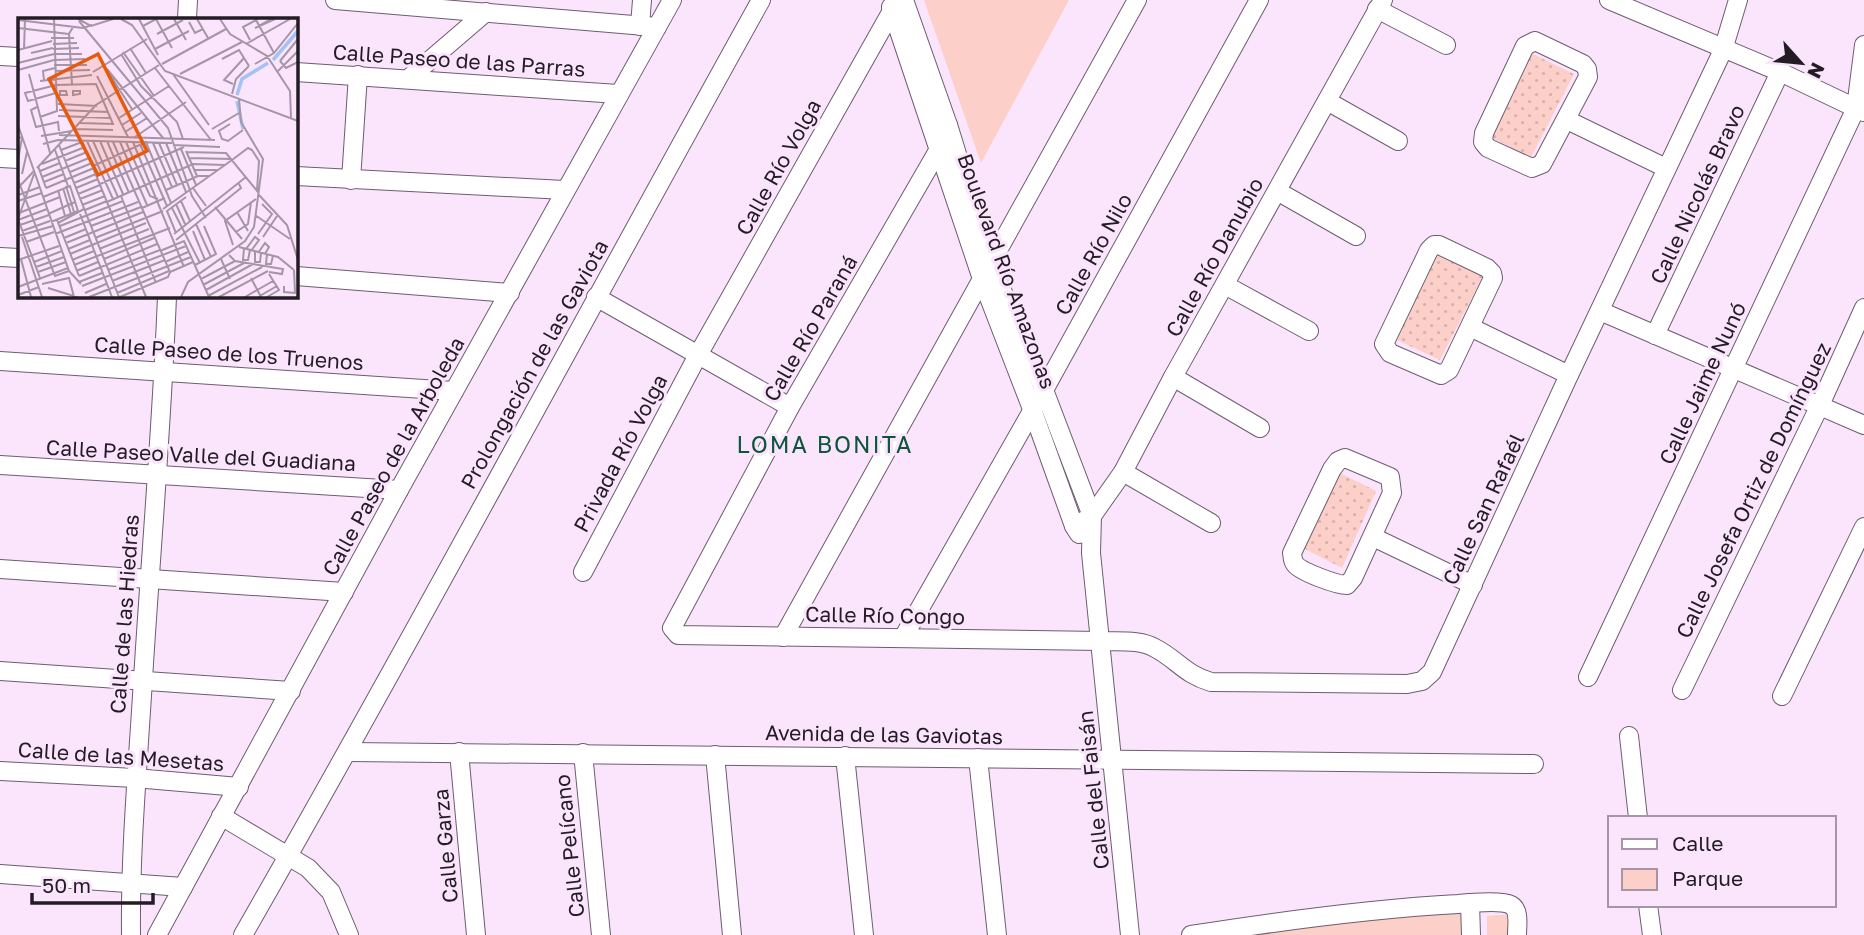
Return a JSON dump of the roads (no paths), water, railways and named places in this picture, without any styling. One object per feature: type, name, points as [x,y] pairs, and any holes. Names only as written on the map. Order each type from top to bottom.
[{"type":"street","points":[[187,18],[188,0]]},
{"type":"street","points":[[338,0],[442,4],[486,12],[542,9],[648,27],[642,0]]},
{"type":"street","name":"Calle Paseo de la Arboleda","points":[[158,935],[399,489],[618,94],[648,27],[671,0]]},
{"type":"street","name":"Prolongación de las Gaviota","points":[[243,935],[349,752],[761,0]]},
{"type":"street","points":[[783,637],[1137,0]]},
{"type":"street","name":"Calle Río Nilo","points":[[903,638],[1044,390],[1259,0]]},
{"type":"street","points":[[1609,0],[1780,72],[1860,110]]},
{"type":"street","name":"Calle San Rafaél","points":[[1101,641],[1144,643],[1154,647],[1189,674],[1211,682],[1407,684],[1422,681],[1432,672],[1723,50],[1738,0]]},
{"type":"street","name":"Boulevard Río Amazonas","points":[[896,3],[948,125],[991,264],[1044,390],[1092,516],[1091,552],[1101,641]]},
{"type":"street","name":"Boulevard Río Amazonas","points":[[896,3],[982,282],[1074,526],[1091,552]]},
{"type":"street","name":"Calle Río Volga","points":[[698,355],[896,3]]},
{"type":"street","points":[[1380,5],[1446,45]]},
{"type":"street","name":"Calle Río Danubio","points":[[1074,526],[1092,516],[1123,472],[1380,5]]},
{"type":"street","points":[[408,79],[486,12]]},
{"type":"street","points":[[1530,41],[1583,64],[1587,69],[1588,78],[1566,120],[1542,164],[1536,168],[1488,148],[1483,142],[1484,134],[1525,46],[1530,41]]},
{"type":"street","name":"Calle Jaime Nunó","points":[[1588,677],[1860,110],[1864,45]]},
{"type":"street","points":[[0,56],[18,57]]},
{"type":"street","name":"Calle Paseo de las Parras","points":[[298,72],[618,94]]},
{"type":"street","name":"Calle Nicolás Bravo","points":[[1655,335],[1780,72]]},
{"type":"street","points":[[351,180],[358,75]]},
{"type":"street","points":[[1327,101],[1398,141]]},
{"type":"street","points":[[1566,120],[1666,169]]},
{"type":"street","name":"Calle Río Paraná","points":[[672,628],[790,407],[939,149],[948,125]]},
{"type":"street","points":[[0,158],[18,159]]},
{"type":"street","points":[[298,176],[565,190]]},
{"type":"street","points":[[1277,191],[1356,236]]},
{"type":"street","points":[[1439,244],[1492,273],[1493,278],[1470,327],[1445,374],[1441,375],[1386,349],[1384,344],[1429,250],[1434,245],[1439,244]]},
{"type":"street","points":[[0,257],[18,258]]},
{"type":"street","points":[[298,276],[509,293]]},
{"type":"street","points":[[1225,285],[1308,331]]},
{"type":"street","points":[[596,297],[790,407]]},
{"type":"street","name":"Calle de las Hiedras","points":[[131,935],[135,778],[148,579],[158,476],[167,298]]},
{"type":"street","name":"Calle Josefa Ortiz de Domínguez","points":[[1682,690],[1864,308]]},
{"type":"street","points":[[1600,311],[1864,425]]},
{"type":"street","points":[[1470,327],[1569,375]]},
{"type":"street","name":"Privada Río Volga","points":[[583,572],[698,355]]},
{"type":"street","name":"Calle Paseo de los Truenos","points":[[0,361],[454,390]]},
{"type":"street","points":[[1173,377],[1260,428]]},
{"type":"street","points":[[1345,458],[1390,477],[1392,493],[1373,537],[1348,584],[1340,585],[1298,567],[1293,561],[1293,553],[1332,469],[1338,461],[1345,458]]},
{"type":"street","name":"Calle Paseo Valle del Guadiana","points":[[0,465],[399,489]]},
{"type":"street","points":[[1123,472],[1211,523]]},
{"type":"street","points":[[1782,696],[1864,527]]},
{"type":"street","points":[[1373,537],[1474,584]]},
{"type":"street","points":[[0,569],[344,592]]},
{"type":"street","name":"Calle Río Congo","points":[[672,628],[678,635],[1101,641]]},
{"type":"street","name":"Calle del Faisán","points":[[1101,641],[1130,935]]},
{"type":"street","points":[[0,671],[291,691]]},
{"type":"street","points":[[1629,736],[1639,816]]},
{"type":"street","name":"Avenida de las Gaviotas","points":[[349,752],[583,752],[1113,761],[1534,764]]},
{"type":"street","name":"Calle Garza","points":[[459,752],[476,935]]},
{"type":"street","name":"Calle Pelícano","points":[[583,752],[601,935]]},
{"type":"street","points":[[715,755],[732,935]]},
{"type":"street","points":[[845,757],[864,935]]},
{"type":"street","points":[[978,758],[997,935]]},
{"type":"street","name":"Calle de las Mesetas","points":[[0,771],[239,787]]},
{"type":"street","points":[[222,816],[308,868],[331,891],[349,935]]},
{"type":"street","points":[[0,874],[183,887]]},
{"type":"street","points":[[1470,903],[1471,935]]},
{"type":"street","points":[[1191,935],[1313,915],[1390,907],[1470,903],[1507,903],[1512,906],[1517,911],[1517,935]]},
{"type":"street","points":[[1648,907],[1651,935]]},
{"type":"district","name":"LOMA BONITA","points":[[825,444]]}]
